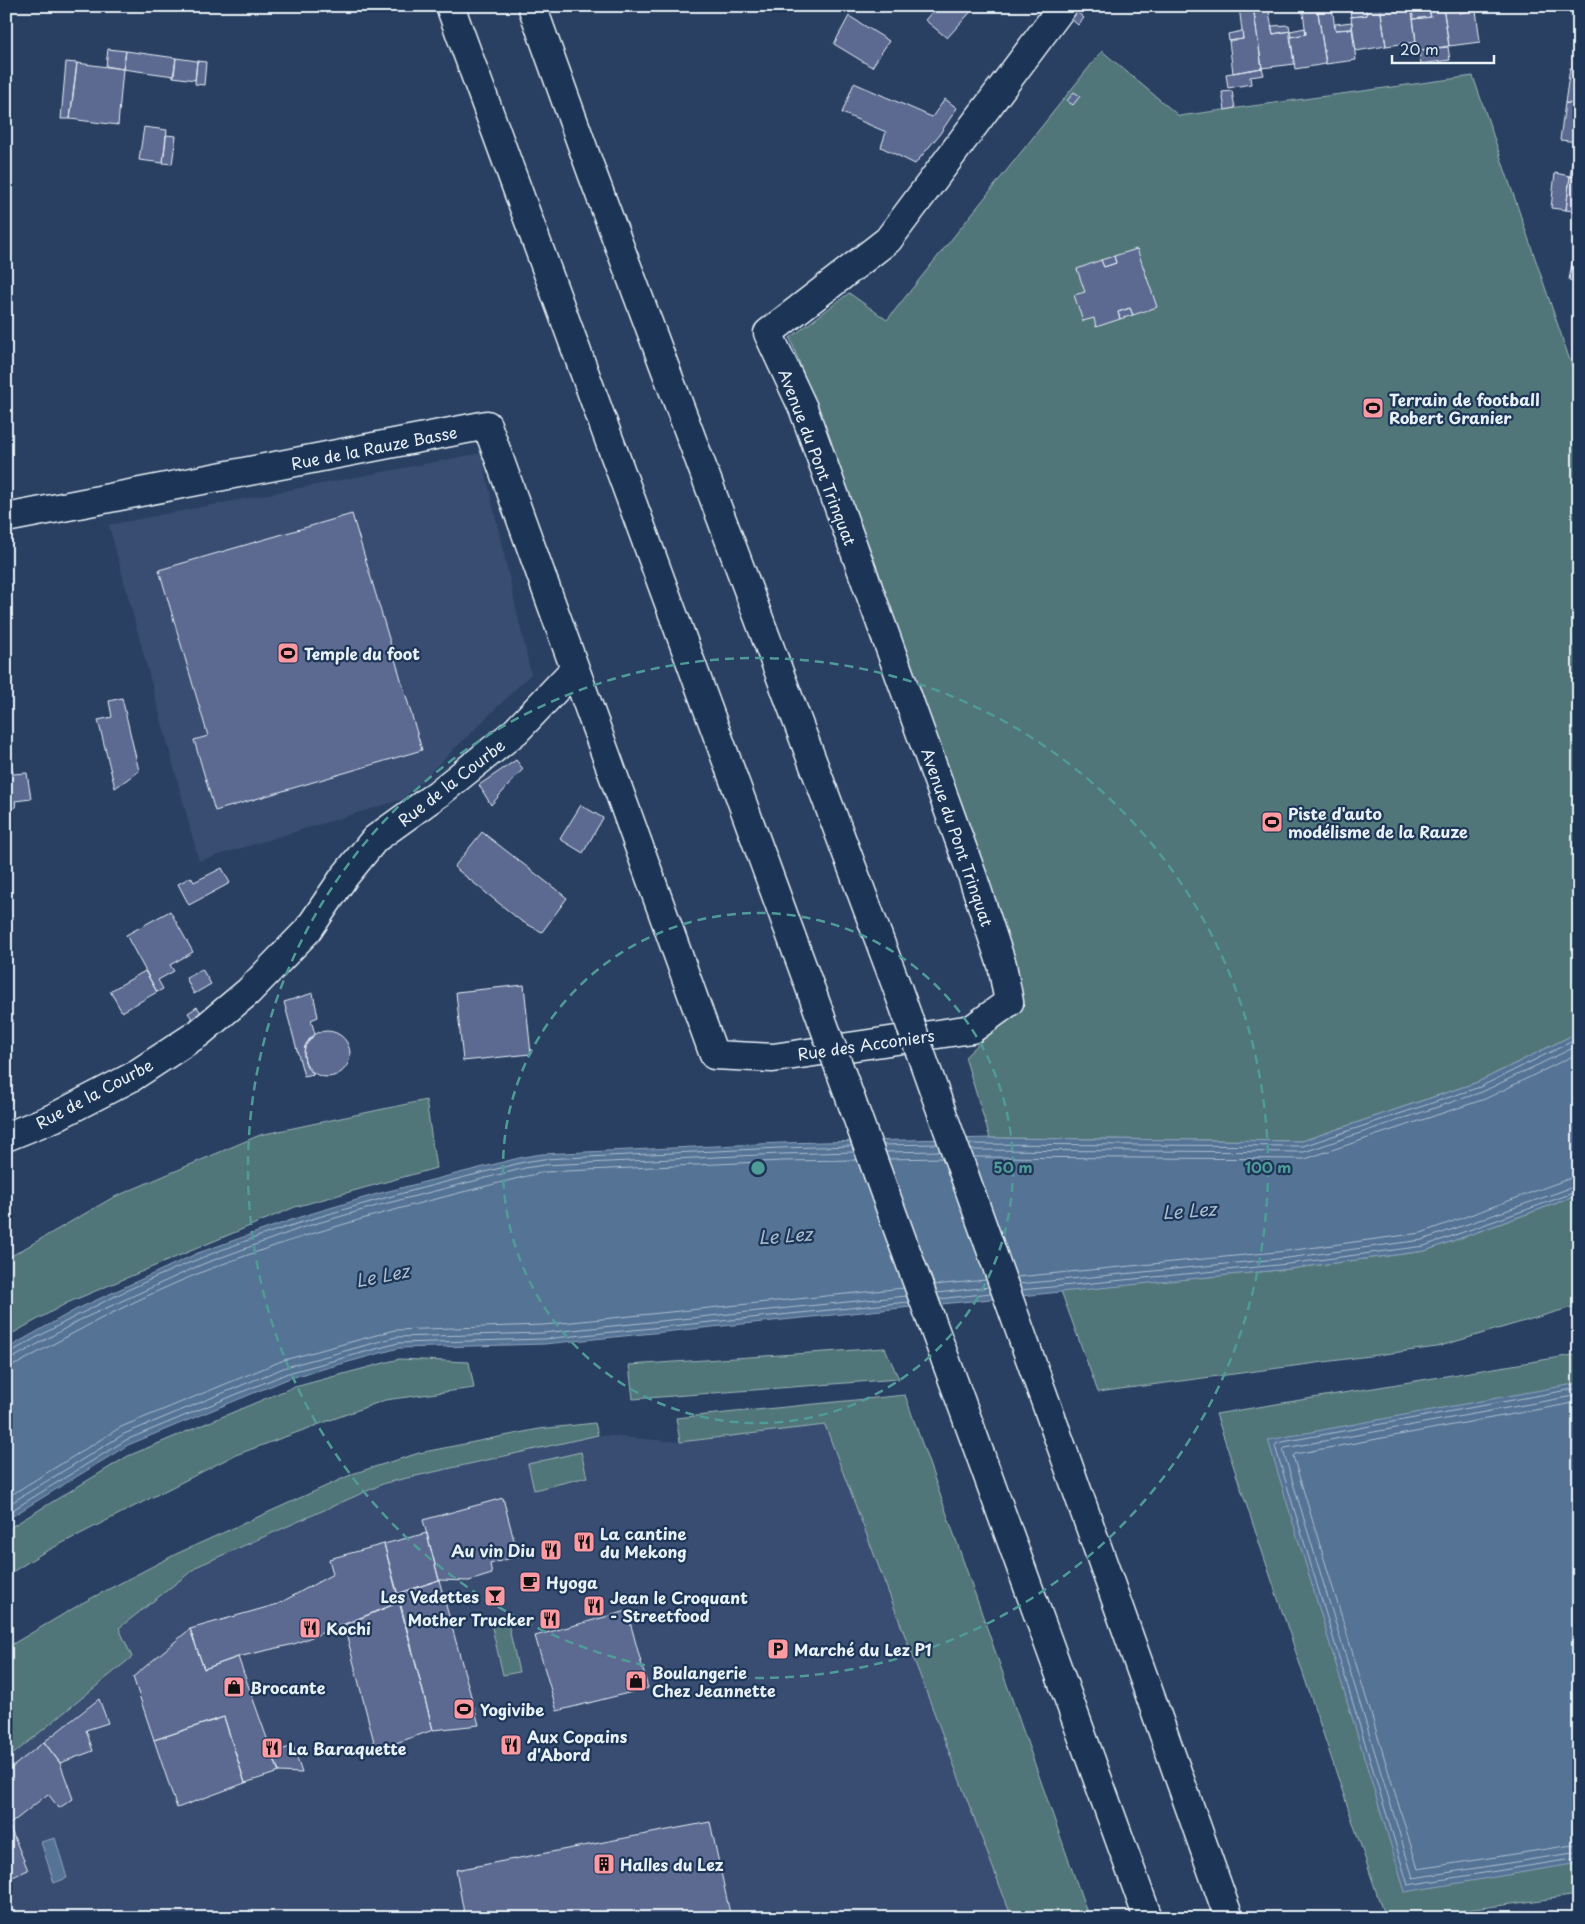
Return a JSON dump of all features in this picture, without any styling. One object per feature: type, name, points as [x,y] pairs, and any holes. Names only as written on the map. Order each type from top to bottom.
[{"type":"main road","points":[[450,6],[812,993],[1148,1918]]},
{"type":"main road","points":[[532,6],[599,191],[898,990],[1229,1918]]},
{"type":"main road","name":"Avenue du Pont Trinquat","points":[[1009,1002],[1002,965],[972,875],[803,408],[768,333],[888,240],[1063,6]]},
{"type":"main road","name":"Rue de la Rauze Basse","points":[[6,518],[486,425],[575,669]]},
{"type":"main road","name":"Rue des Acconiers","points":[[575,669],[714,1056],[773,1058],[972,1029],[1009,1002]]},
{"type":"main road","name":"Rue de la Courbe","points":[[6,1137],[53,1118],[132,1077],[199,1033],[248,992],[308,930],[344,877],[376,839],[439,793],[516,731],[575,669]]},
{"type":"shaded area","points":[[481,453],[531,674],[403,799],[199,861],[109,525]]},
{"type":"shaded area","points":[[825,1424],[1012,1918],[6,1918],[6,1760],[132,1657],[119,1628],[198,1566],[385,1483],[598,1435],[680,1442]]},
{"type":"green space","points":[[1102,51],[1179,116],[1473,76],[1579,387],[1579,1032],[1478,1082],[1302,1141],[990,1138],[965,1057],[1013,1011],[1013,973],[878,570],[790,338],[849,293],[887,320]]},
{"type":"green space","points":[[426,1100],[436,1168],[295,1207],[67,1303],[6,1337],[6,1259],[112,1198],[260,1135]]},
{"type":"green space","points":[[1579,1195],[1579,1305],[1437,1347],[1098,1392],[1061,1291],[1289,1269],[1425,1251]]},
{"type":"green space","points":[[885,1348],[899,1379],[633,1399],[629,1365]]},
{"type":"green space","points":[[1579,1354],[1579,1895],[1406,1918],[1385,1918],[1216,1414]]},
{"type":"green space","points":[[399,1359],[469,1362],[474,1388],[385,1400],[233,1456],[41,1554],[6,1576],[6,1530],[128,1456],[291,1388]]},
{"type":"green space","points":[[905,1395],[1089,1918],[1012,1918],[825,1425],[680,1442],[676,1418]]},
{"type":"green space","points":[[595,1423],[598,1435],[385,1483],[198,1566],[119,1628],[132,1657],[6,1760],[6,1648],[84,1602],[176,1554],[355,1473],[419,1453],[539,1429]]},
{"type":"green space","points":[[581,1452],[587,1477],[534,1490],[528,1464]]},
{"type":"green space","points":[[506,1615],[519,1672],[503,1675],[490,1619]]},
{"type":"water","name":"Le Lez","points":[[1579,1032],[1579,1195],[1425,1251],[1289,1269],[544,1344],[399,1348],[290,1378],[128,1445],[6,1520],[6,1349],[75,1310],[198,1253],[300,1217],[377,1194],[523,1157],[542,1154],[781,1143],[990,1138],[1302,1141],[1478,1082]]},
{"type":"water","points":[[1579,1383],[1579,1863],[1405,1892],[1268,1440]]},
{"type":"water","points":[[55,1838],[67,1878],[54,1883],[41,1842]]},
{"type":"building","points":[[932,6],[976,6],[947,38],[925,20],[935,9]]},
{"type":"building","points":[[1239,6],[1253,6],[1262,68],[1233,73],[1229,41],[1243,39]]},
{"type":"building","points":[[1253,6],[1268,6],[1273,34],[1290,31],[1294,64],[1262,68]]},
{"type":"building","points":[[1302,6],[1317,6],[1326,64],[1295,69],[1290,37],[1306,34]]},
{"type":"building","points":[[1317,6],[1332,6],[1335,30],[1352,29],[1356,60],[1326,64]]},
{"type":"building","points":[[1349,6],[1365,6],[1367,15],[1351,17]]},
{"type":"building","points":[[1365,6],[1380,6],[1386,46],[1356,51],[1351,17],[1367,15]]},
{"type":"building","points":[[1380,6],[1395,6],[1395,11],[1412,8],[1416,42],[1386,46]]},
{"type":"building","points":[[1395,6],[1412,6],[1412,8],[1395,11]]},
{"type":"building","points":[[1428,6],[1443,6],[1449,46],[1417,51],[1413,19],[1431,17]]},
{"type":"building","points":[[1443,6],[1458,6],[1459,13],[1476,10],[1480,42],[1449,46]]},
{"type":"building","points":[[1458,6],[1476,6],[1476,10],[1459,13]]},
{"type":"building","points":[[1574,6],[1579,6],[1579,27],[1572,26]]},
{"type":"building","points":[[1076,11],[1084,18],[1078,25],[1070,18]]},
{"type":"building","points":[[1429,11],[1431,17],[1413,19],[1412,12]]},
{"type":"building","points":[[849,16],[889,41],[872,67],[834,44]]},
{"type":"building","points":[[1352,22],[1352,29],[1335,30],[1335,24]]},
{"type":"building","points":[[1289,25],[1290,31],[1273,34],[1271,26]]},
{"type":"building","points":[[1305,28],[1306,34],[1290,37],[1290,31]]},
{"type":"building","points":[[1242,31],[1243,39],[1229,41],[1228,34]]},
{"type":"building","points":[[1448,47],[1450,60],[1421,64],[1419,50]]},
{"type":"building","points":[[108,49],[126,51],[123,69],[106,66]]},
{"type":"building","points":[[126,51],[176,58],[174,76],[123,69]]},
{"type":"building","points":[[176,58],[197,61],[195,80],[173,77]]},
{"type":"building","points":[[197,61],[206,62],[204,85],[195,84]]},
{"type":"building","points":[[66,62],[77,63],[70,119],[61,119]]},
{"type":"building","points":[[77,63],[123,69],[118,125],[70,119]]},
{"type":"building","points":[[1262,68],[1264,75],[1250,77],[1251,84],[1228,88],[1226,74]]},
{"type":"building","points":[[1570,68],[1579,69],[1579,104],[1565,103]]},
{"type":"building","points":[[854,83],[932,117],[945,99],[957,108],[939,135],[915,164],[881,147],[886,132],[842,113]]},
{"type":"building","points":[[1232,91],[1235,108],[1225,110],[1222,92]]},
{"type":"building","points":[[1074,92],[1080,96],[1073,105],[1067,101]]},
{"type":"building","points":[[1565,103],[1579,104],[1579,142],[1560,140]]},
{"type":"building","points":[[144,127],[167,130],[163,163],[139,160]]},
{"type":"building","points":[[166,135],[176,136],[172,164],[163,163]]},
{"type":"building","points":[[1576,141],[1579,142],[1579,177],[1570,176]]},
{"type":"building","points":[[1555,173],[1570,176],[1566,210],[1551,208]]},
{"type":"building","points":[[1570,176],[1579,177],[1579,212],[1566,210]]},
{"type":"building","points":[[1579,221],[1579,246],[1575,246]]},
{"type":"building","points":[[1575,246],[1579,246],[1579,281],[1569,280]]},
{"type":"building","points":[[1137,249],[1157,307],[1133,315],[1130,308],[1118,312],[1120,319],[1096,327],[1094,318],[1083,321],[1074,295],[1085,292],[1077,269],[1101,260],[1104,267],[1116,263],[1114,256]]},
{"type":"building","points":[[1114,256],[1116,263],[1104,267],[1101,260]]},
{"type":"building","points":[[1130,308],[1133,315],[1120,319],[1118,312]]},
{"type":"building","name":"Temple du foot","points":[[352,514],[422,750],[215,811],[194,740],[208,736],[159,570]]},
{"type":"building","points":[[122,698],[139,771],[115,788],[98,720],[112,717],[109,701]]},
{"type":"building","points":[[6,733],[13,774],[27,773],[31,799],[15,801],[16,807],[9,808],[11,822],[6,823]]},
{"type":"building","points":[[516,760],[523,769],[491,805],[479,785]]},
{"type":"building","points":[[581,805],[603,818],[583,853],[560,839]]},
{"type":"building","points":[[482,832],[567,898],[542,932],[521,921],[454,867]]},
{"type":"building","points":[[222,868],[230,883],[189,905],[178,884],[191,877],[194,882]]},
{"type":"building","points":[[170,911],[193,952],[170,965],[174,971],[158,980],[163,989],[157,992],[126,935]]},
{"type":"building","points":[[202,969],[211,984],[194,994],[186,978]]},
{"type":"building","points":[[145,971],[157,992],[122,1012],[110,991]]},
{"type":"building","points":[[524,985],[531,1054],[463,1061],[456,992]]},
{"type":"building","points":[[313,993],[318,1017],[311,1020],[315,1034],[305,1046],[304,1054],[308,1069],[314,1074],[304,1076],[284,1002]]},
{"type":"building","points":[[197,1007],[202,1014],[193,1020],[188,1013]]},
{"type":"building","points":[[332,1031],[344,1037],[349,1045],[349,1063],[344,1071],[336,1076],[322,1077],[310,1071],[305,1063],[304,1049],[310,1037],[318,1032]]},
{"type":"building","points":[[503,1498],[518,1556],[490,1564],[492,1574],[469,1581],[439,1580],[423,1520]]},
{"type":"building","points":[[427,1533],[439,1580],[397,1594],[384,1544]]},
{"type":"building","points":[[384,1544],[400,1602],[294,1644],[238,1657],[204,1669],[190,1629],[278,1604],[333,1574],[329,1559]]},
{"type":"building","points":[[439,1580],[479,1725],[433,1730],[397,1594]]},
{"type":"building","points":[[400,1602],[433,1730],[376,1750],[344,1625]]},
{"type":"building","points":[[627,1611],[648,1688],[557,1711],[535,1636]]},
{"type":"building","points":[[190,1629],[204,1669],[238,1657],[279,1772],[245,1783],[224,1717],[154,1740],[133,1677]]},
{"type":"building","points":[[99,1699],[108,1723],[86,1730],[93,1751],[60,1763],[44,1742]]},
{"type":"building","points":[[224,1717],[245,1783],[177,1808],[154,1740]]},
{"type":"building","points":[[44,1742],[60,1763],[73,1799],[59,1808],[48,1794],[9,1825],[28,1870],[6,1880],[6,1772]]},
{"type":"building","points":[[293,1746],[302,1773],[279,1772],[272,1753]]},
{"type":"building","name":"Halles du Lez","points":[[710,1822],[731,1918],[465,1918],[456,1870]]},
{"type":"place","name":"Terrain de football Robert Granier","points":[[1373,408]]},
{"type":"place","name":"Temple du foot","points":[[288,653]]},
{"type":"place","name":"Piste d'auto modélisme de la Rauze","points":[[1272,822]]},
{"type":"place","name":"La cantine du Mekong","points":[[584,1542]]},
{"type":"place","name":"Au vin Diu","points":[[551,1550]]},
{"type":"place","name":"Hyoga","points":[[530,1582]]},
{"type":"place","name":"Les Vedettes","points":[[495,1596]]},
{"type":"place","name":"Jean le Croquant - Streetfood","points":[[594,1606]]},
{"type":"place","name":"Mother Trucker","points":[[550,1619]]},
{"type":"place","name":"Kochi","points":[[310,1628]]},
{"type":"place","name":"Marché du Lez P1","points":[[778,1649]]},
{"type":"place","name":"Boulangerie Chez Jeannette","points":[[636,1681]]},
{"type":"place","name":"Brocante","points":[[234,1687]]},
{"type":"place","name":"Yogivibe","points":[[464,1709]]},
{"type":"place","name":"Aux Copains d'Abord","points":[[511,1745]]},
{"type":"place","name":"La Baraquette","points":[[272,1748]]},
{"type":"place","name":"Halles du Lez","points":[[604,1864]]}]
